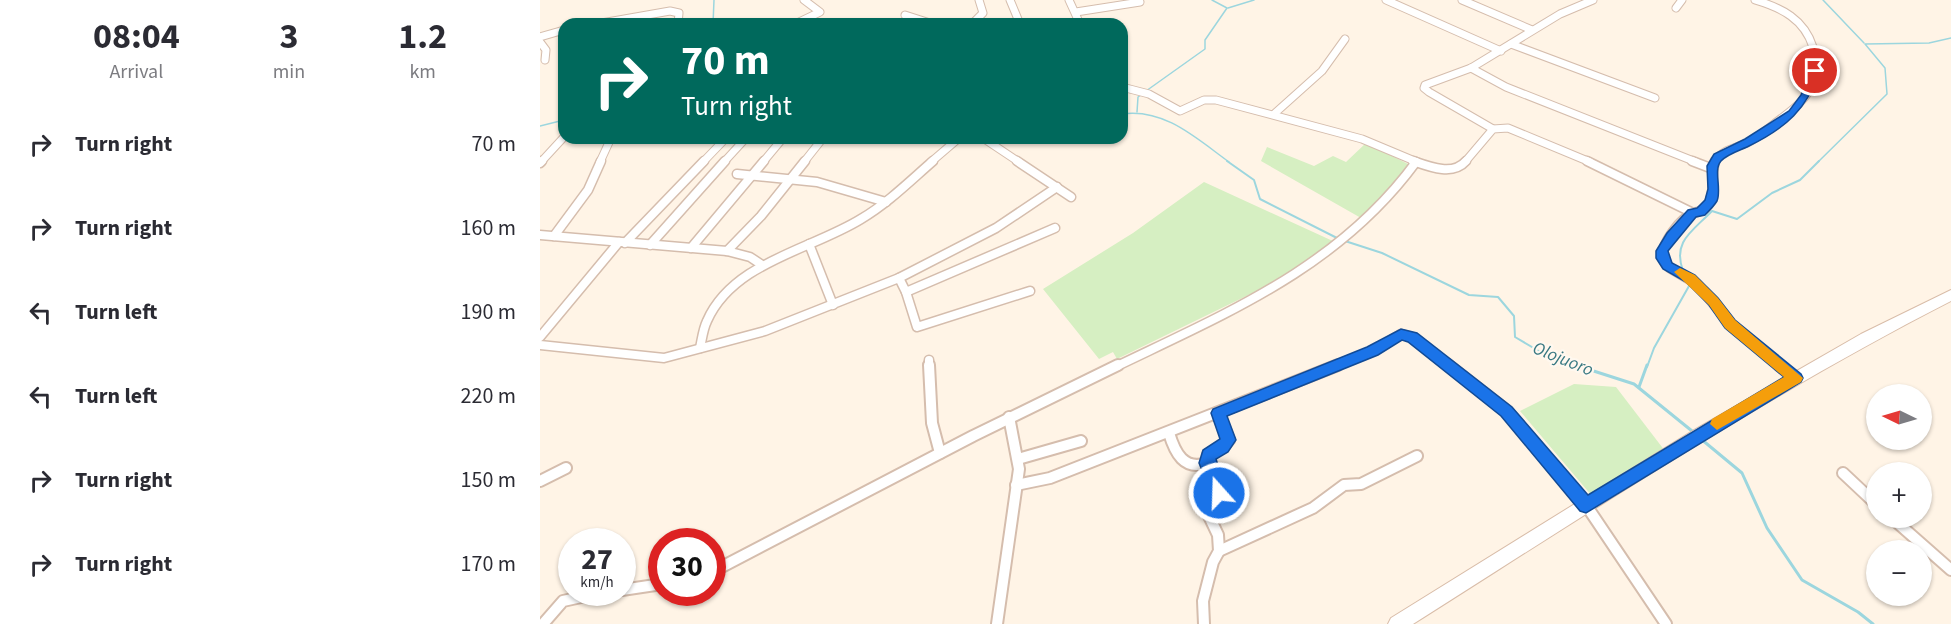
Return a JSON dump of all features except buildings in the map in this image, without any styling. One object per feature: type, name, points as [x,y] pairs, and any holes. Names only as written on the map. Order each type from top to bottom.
[{"type":"street","points":[[804,0],[820,12],[808,18]]},
{"type":"street","points":[[978,18],[983,13],[979,0]]},
{"type":"street","points":[[1010,0],[1018,18]]},
{"type":"street","points":[[1069,0],[1078,18]]},
{"type":"street","points":[[1386,0],[1500,51]]},
{"type":"street","points":[[1462,0],[1532,30]]},
{"type":"street","points":[[1593,0],[1532,30],[1471,68],[1424,88],[1493,129],[1508,128],[1556,148],[1693,213],[1701,212],[1711,201],[1714,189],[1713,162],[1724,152],[1749,142],[1792,113],[1800,106],[1812,84],[1815,54],[1806,28],[1788,11],[1755,0]]},
{"type":"street","points":[[1676,8],[1682,0]]},
{"type":"street","points":[[1076,12],[1140,2]]},
{"type":"street","points":[[630,18],[670,11],[679,13],[679,18]]},
{"type":"street","points":[[905,15],[914,18]]},
{"type":"street","points":[[540,37],[558,32]]},
{"type":"street","points":[[1274,114],[1322,71],[1329,57],[1345,39]]},
{"type":"street","points":[[540,42],[546,50],[545,60]]},
{"type":"street","points":[[1511,44],[1654,98]]},
{"type":"street","points":[[1471,68],[1506,87],[1713,169]]},
{"type":"street","points":[[1128,88],[1146,93],[1180,111],[1209,99],[1274,114],[1362,139],[1416,162],[1448,170],[1461,167],[1493,129]]},
{"type":"street","points":[[540,163],[558,144]]},
{"type":"street","points":[[554,236],[588,190],[608,144]]},
{"type":"street","points":[[540,337],[622,243],[720,144]]},
{"type":"street","points":[[650,245],[741,144]]},
{"type":"street","points":[[691,248],[754,176],[778,144]]},
{"type":"street","points":[[727,251],[793,178],[818,144]]},
{"type":"street","points":[[700,348],[702,327],[731,290],[762,265],[861,219],[885,202],[952,144]]},
{"type":"street","points":[[992,144],[1071,197]]},
{"type":"street","points":[[726,565],[1009,417],[1261,296],[1302,271],[1340,242],[1398,189],[1416,162]]},
{"type":"street","points":[[737,174],[793,178],[829,185],[885,202]]},
{"type":"street","points":[[540,345],[664,358],[765,331],[899,278],[996,228],[1057,187]]},
{"type":"street","points":[[1693,213],[1671,236],[1662,251],[1662,258],[1667,266],[1690,278],[1730,324],[1795,378]]},
{"type":"street","points":[[906,292],[1055,228]]},
{"type":"street","points":[[540,235],[727,251],[750,257],[762,265]]},
{"type":"street","points":[[809,244],[833,306]]},
{"type":"street","points":[[899,278],[917,327],[1030,291]]},
{"type":"street","points":[[1397,624],[1694,438],[1795,378],[1951,295]]},
{"type":"street","points":[[1016,484],[1050,478],[1168,433],[1372,351],[1401,334],[1412,337],[1507,411],[1586,505],[1666,624]]},
{"type":"street","points":[[929,360],[932,423],[940,453]]},
{"type":"street","points":[[1204,624],[1203,601],[1213,562],[1219,551],[1218,535],[1209,516],[1216,508],[1219,493],[1207,463],[1208,455],[1222,448],[1229,440],[1218,413]]},
{"type":"street","points":[[997,624],[1019,469],[1009,417]]},
{"type":"street","points":[[1168,433],[1175,453],[1185,464],[1192,466],[1207,463]]},
{"type":"street","points":[[1018,459],[1081,441]]},
{"type":"street","points":[[1219,551],[1313,508],[1344,485],[1361,484],[1417,456]]},
{"type":"street","points":[[540,481],[566,468]]},
{"type":"street","points":[[1843,473],[1866,495]]},
{"type":"street","points":[[1903,528],[1951,570]]},
{"type":"street","points":[[543,624],[559,606]]},
{"type":"green space","points":[[1366,143],[1410,165],[1361,218],[1261,161],[1267,147],[1314,166],[1333,156],[1346,162]]},
{"type":"green space","points":[[1204,182],[1335,242],[1279,280],[1117,359],[1113,352],[1099,359],[1043,289],[1133,233]]},
{"type":"green space","points":[[1574,384],[1616,387],[1665,451],[1592,496],[1520,411]]},
{"type":"waterway","points":[[713,18],[714,0]]},
{"type":"waterway","points":[[1146,91],[1205,49],[1205,40],[1227,8],[1212,0]]},
{"type":"waterway","points":[[1228,8],[1254,0]]},
{"type":"waterway","points":[[1823,0],[1864,43]]},
{"type":"waterway","points":[[1818,162],[1887,94],[1885,68],[1865,44],[1929,43],[1951,38]]},
{"type":"waterway","points":[[1137,112],[1138,97],[1141,95]]},
{"type":"waterway","name":"Olojuoro","points":[[1128,114],[1138,113],[1166,120],[1180,127],[1229,162]]},
{"type":"waterway","name":"Olojuoro","points":[[540,126],[558,122]]},
{"type":"waterway","name":"Olojuoro","points":[[1227,161],[1254,180],[1260,199],[1337,238]]},
{"type":"waterway","points":[[1683,271],[1680,261],[1682,244],[1712,211],[1737,219],[1772,193],[1800,180],[1818,162]]},
{"type":"waterway","name":"Olojuoro","points":[[1345,241],[1382,253],[1469,295],[1498,297],[1514,316],[1515,337],[1549,357],[1579,367]]},
{"type":"waterway","points":[[1647,367],[1654,348],[1689,286],[1688,282]]},
{"type":"waterway","name":"Olojuoro","points":[[1575,365],[1634,384],[1692,431]]},
{"type":"waterway","points":[[1639,387],[1647,365]]},
{"type":"waterway","name":"Olojuoro","points":[[1701,439],[1742,473],[1767,528],[1802,580],[1858,612],[1873,624]]},
{"type":"slow traffic","points":[[1680,272],[1690,278],[1730,324],[1795,378],[1717,424]]},
{"type":"route","points":[[1219,493],[1207,463],[1208,455],[1222,448],[1229,440],[1218,413],[1372,351],[1401,334],[1412,337],[1507,411],[1586,505],[1795,378],[1730,324],[1690,278],[1667,266],[1662,258],[1662,251],[1671,236],[1693,213],[1706,209],[1711,201],[1714,189],[1712,166],[1718,156],[1764,133],[1800,106],[1812,84],[1815,71]]}]
